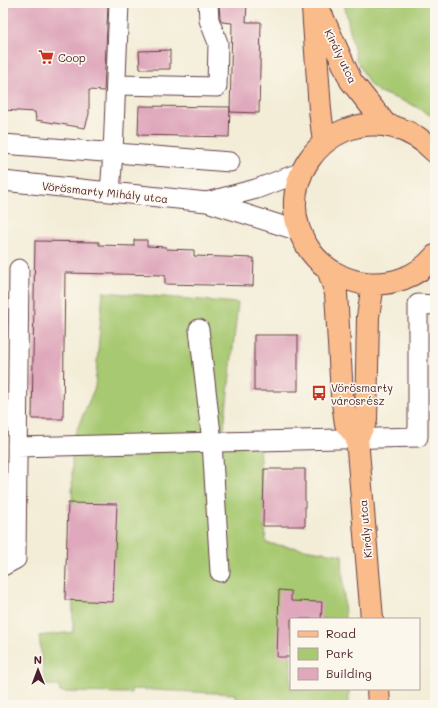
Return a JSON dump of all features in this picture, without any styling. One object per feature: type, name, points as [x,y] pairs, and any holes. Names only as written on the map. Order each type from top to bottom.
[{"type":"main road","name":"Király utca","points":[[313,3],[320,110],[324,143]]},
{"type":"main road","name":"Király utca","points":[[316,3],[351,81],[387,126]]},
{"type":"main road","points":[[434,259],[414,274],[394,282],[373,284],[349,280],[328,269],[316,258],[306,245],[299,231],[295,201],[297,186],[302,172],[315,151],[335,135],[347,129],[373,124],[404,130],[420,139],[435,152]]},
{"type":"main road","points":[[328,269],[336,293],[342,395],[346,424],[357,438],[366,420],[368,317],[373,284]]},
{"type":"main road","name":"Király utca","points":[[357,438],[372,618]]},
{"type":"main road","points":[[378,690],[379,705]]},
{"type":"street","points":[[110,192],[117,85],[119,3]]},
{"type":"street","points":[[117,85],[217,86],[218,43],[209,20],[208,3]]},
{"type":"street","points":[[3,144],[230,162]]},
{"type":"street","name":"Vörösmarty Mihály utca","points":[[207,202],[256,189],[302,172]]},
{"type":"street","name":"Vörösmarty Mihály utca","points":[[3,181],[207,202],[299,231]]},
{"type":"street","points":[[3,566],[16,558],[18,269]]},
{"type":"street","points":[[17,447],[418,436],[418,304],[435,305]]},
{"type":"street","points":[[199,329],[212,442],[220,572]]},
{"type":"green space","points":[[344,3],[435,3],[435,118],[411,104],[379,92],[370,85],[356,59]]},
{"type":"green space","points":[[103,292],[238,303],[223,437],[259,445],[266,543],[342,555],[345,618],[290,618],[290,690],[349,690],[349,705],[235,705],[235,694],[131,689],[131,693],[60,692],[59,686],[45,685],[39,636],[73,632],[72,441],[95,387]]},
{"type":"building","name":"Coop","points":[[3,3],[108,3],[104,91],[89,90],[89,114],[85,128],[36,120],[35,112],[3,110]]},
{"type":"building","points":[[219,3],[247,3],[246,22],[261,22],[259,113],[230,112],[232,23],[222,22],[220,18]]},
{"type":"building","points":[[170,50],[170,69],[140,69],[139,51]]},
{"type":"building","points":[[139,106],[230,107],[229,137],[138,135]]},
{"type":"building","points":[[134,240],[147,240],[147,246],[166,247],[166,249],[194,250],[194,256],[254,258],[253,286],[165,284],[165,275],[65,273],[63,419],[32,419],[35,241],[99,242],[99,245],[134,246]]},
{"type":"building","points":[[254,335],[298,335],[298,391],[254,391]]},
{"type":"building","points":[[264,469],[305,469],[305,526],[263,526]]},
{"type":"building","points":[[68,503],[117,504],[113,602],[65,600]]},
{"type":"building","points":[[279,590],[291,591],[291,601],[322,602],[321,618],[290,618],[290,657],[277,657]]},
{"type":"place","name":"Coop","points":[[46,57]]},
{"type":"place","name":"Vörösmarty városrész","points":[[319,393]]}]
